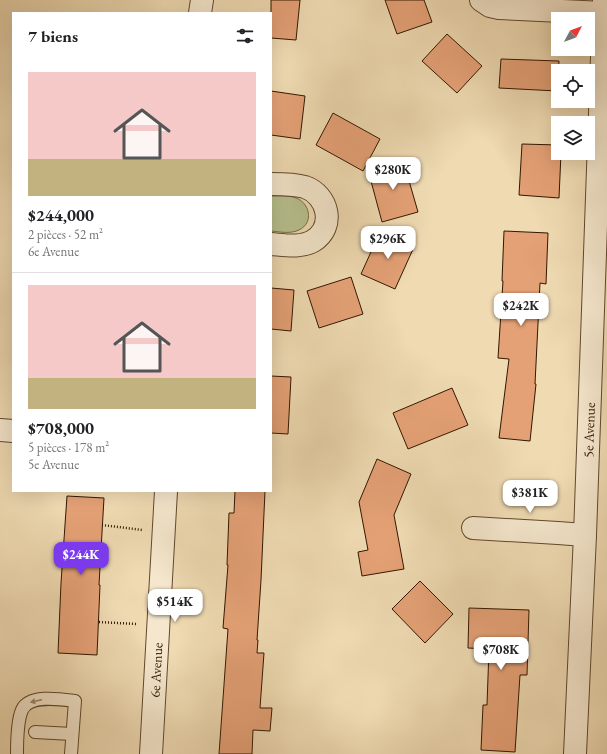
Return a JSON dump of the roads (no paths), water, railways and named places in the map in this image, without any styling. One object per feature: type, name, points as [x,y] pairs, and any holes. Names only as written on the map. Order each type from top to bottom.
[{"type":"street","points":[[200,12],[202,0]]},
{"type":"street","name":"5e Avenue","points":[[481,0],[490,6],[499,8],[604,7],[585,536],[575,754]]},
{"type":"street","points":[[272,184],[295,185],[312,191],[324,203],[327,216],[326,225],[323,232],[314,241],[304,245],[272,244]]},
{"type":"street","points":[[0,430],[12,431]]},
{"type":"street","name":"6e Avenue","points":[[151,754],[166,492]]},
{"type":"street","points":[[473,528],[585,536]]},
{"type":"lane","points":[[16,754],[22,709],[33,700],[38,699],[61,699],[75,701],[71,754]]},
{"type":"lane","points":[[35,732],[72,734]]}]
